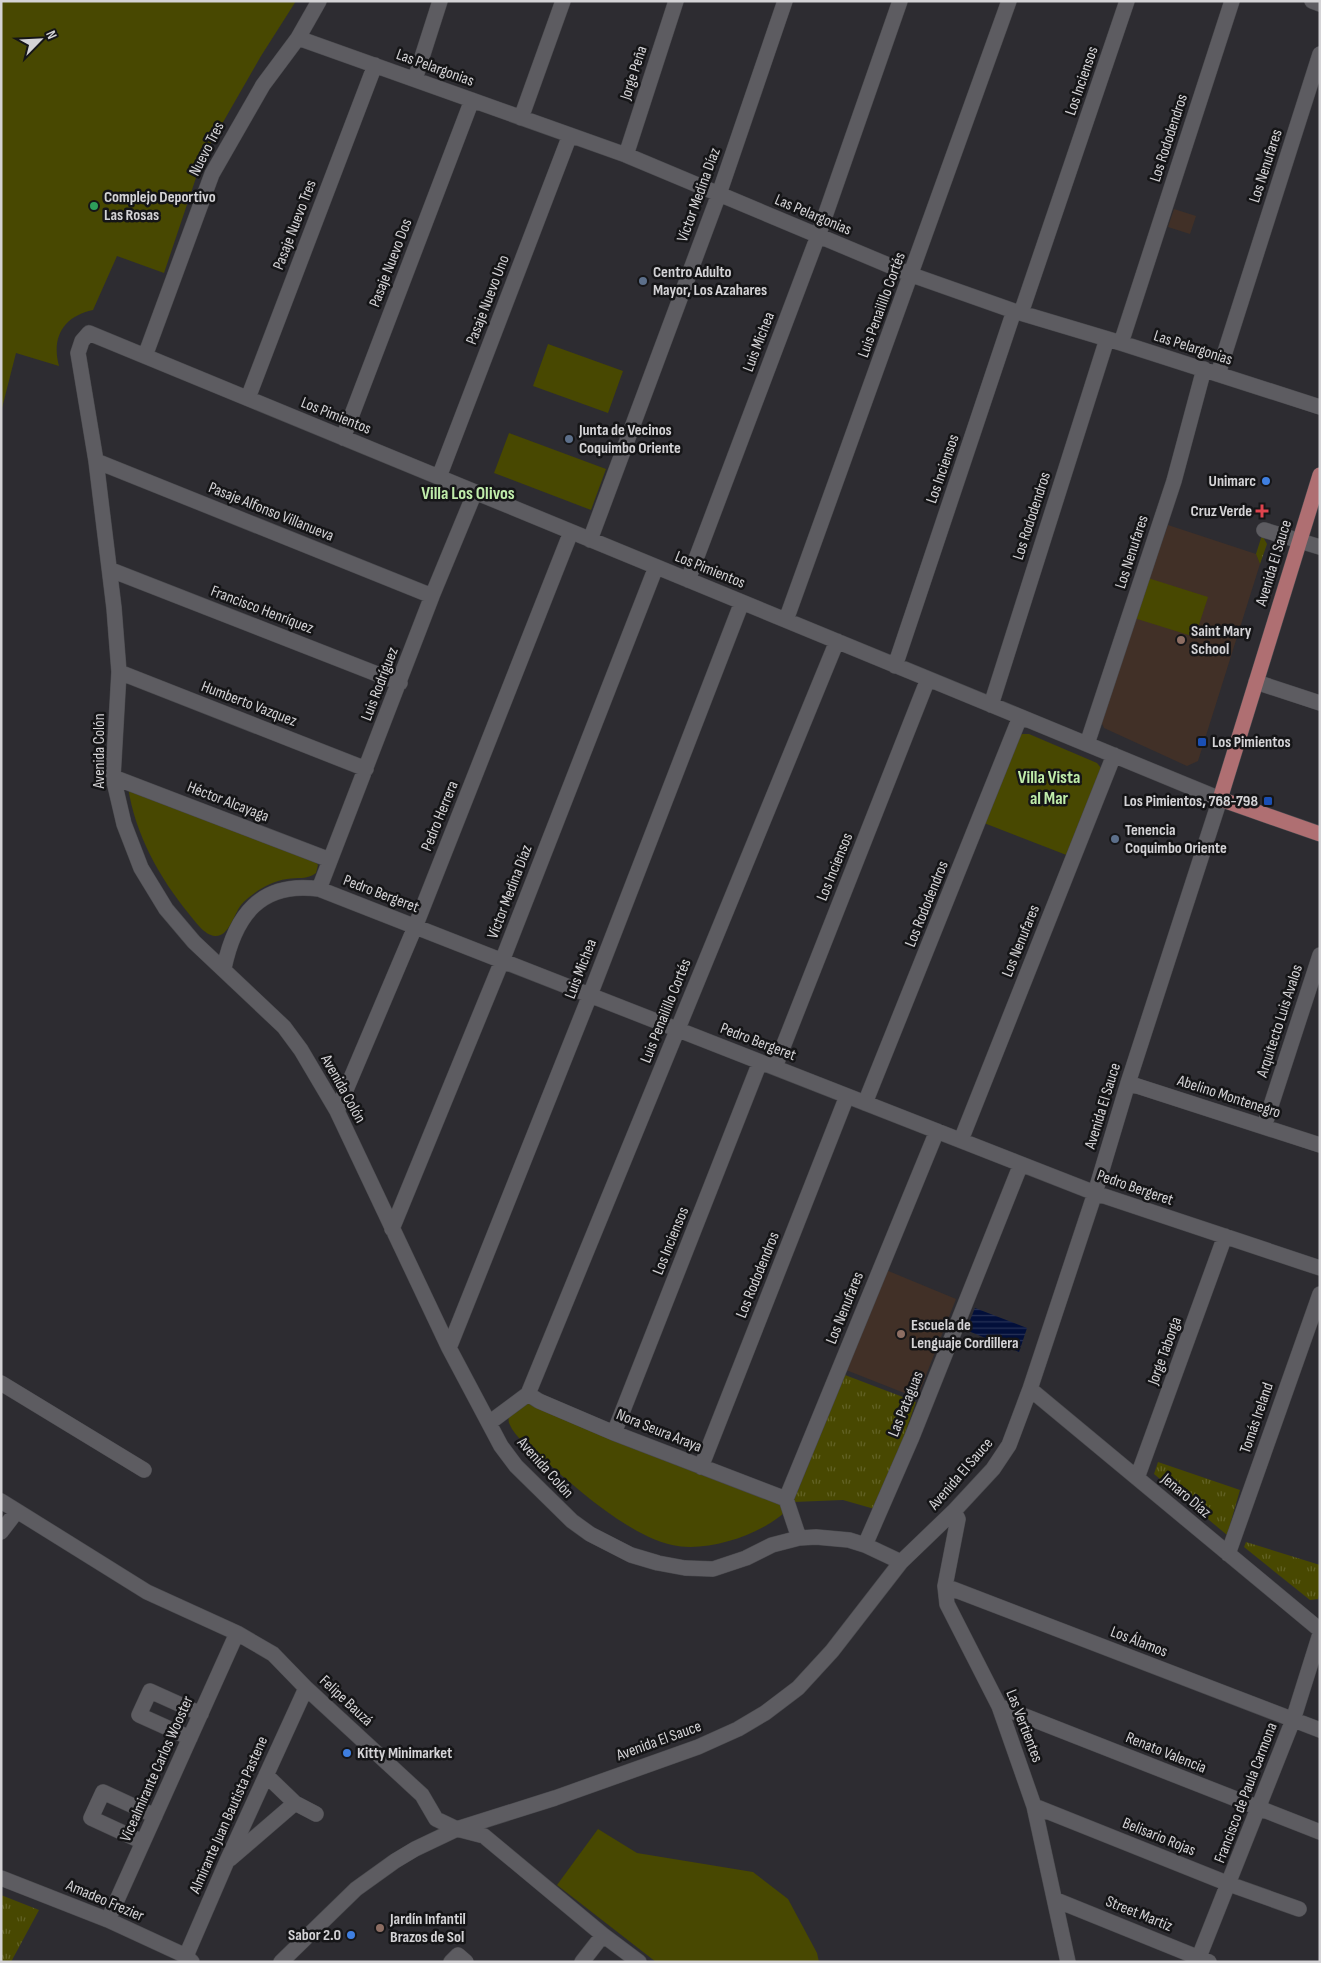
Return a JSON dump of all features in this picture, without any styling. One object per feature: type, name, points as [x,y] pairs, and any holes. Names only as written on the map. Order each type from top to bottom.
[{"type":"main road","name":"Avenida El Sauce","points":[[1220,799],[1320,475]]},
{"type":"main road","name":"Los Pimientos","points":[[1220,799],[1320,834]]},
{"type":"street","name":"Nuevo Tres","points":[[146,356],[212,174],[263,85],[298,38],[319,1]]},
{"type":"street","points":[[415,79],[440,1]]},
{"type":"street","points":[[521,118],[563,1]]},
{"type":"street","name":"Jorge Peña","points":[[626,155],[676,1]]},
{"type":"street","name":"Víctor Medina Díaz","points":[[590,540],[719,194],[786,1]]},
{"type":"street","name":"Luis Michea","points":[[688,580],[818,236],[900,1]]},
{"type":"street","name":"Luis Penailillo Cortés","points":[[786,620],[912,275],[1009,1]]},
{"type":"street","name":"Los Inciensos","points":[[895,666],[1127,1]]},
{"type":"street","name":"Los Rododendros","points":[[991,705],[1114,341],[1232,1]]},
{"type":"street","points":[[1312,1],[1320,4]]},
{"type":"street","name":"Las Pelargonias","points":[[298,38],[626,155],[912,275],[1018,312],[1320,407]]},
{"type":"street","name":"Los Nenufares","points":[[1087,744],[1174,481],[1320,54]]},
{"type":"street","name":"Pasaje Nuevo Tres","points":[[248,398],[375,65]]},
{"type":"street","name":"Pasaje Nuevo Dos","points":[[343,438],[472,100]]},
{"type":"street","name":"Pasaje Nuevo Uno","points":[[439,477],[570,135]]},
{"type":"street","name":"Los Pimientos","points":[[89,333],[1220,799]]},
{"type":"street","name":"Avenida Colón","points":[[89,333],[82,341],[78,352],[111,570],[119,672],[113,778],[124,824],[141,868],[153,889],[181,928],[284,1027],[306,1058],[337,1111],[449,1348],[501,1446],[516,1466],[554,1506],[590,1534],[631,1555],[671,1566],[713,1569],[746,1558],[772,1545],[799,1538],[832,1538],[865,1545],[901,1562]]},
{"type":"street","name":"Pasaje Alfonso Villanueva","points":[[96,461],[432,596]]},
{"type":"street","points":[[1174,481],[1177,502]]},
{"type":"street","name":"Luis Rodríguez","points":[[319,889],[432,596],[475,492]]},
{"type":"street","points":[[1264,530],[1320,547]]},
{"type":"street","name":"Pedro Herrera","points":[[337,1111],[415,926],[571,532]]},
{"type":"street","name":"Víctor Medina Díaz","points":[[392,1228],[502,960],[656,567]]},
{"type":"street","name":"Francisco Henríquez","points":[[111,570],[400,683]]},
{"type":"street","name":"Luis Michea","points":[[449,1348],[590,995],[742,602]]},
{"type":"street","name":"Luis Penailillo Cortés","points":[[528,1394],[836,641]]},
{"type":"street","name":"Humberto Vazquez","points":[[119,672],[366,769]]},
{"type":"street","name":"Los Inciensos","points":[[614,1433],[928,679]]},
{"type":"street","points":[[1256,682],[1320,703]]},
{"type":"street","name":"Los Rododendros","points":[[865,1103],[1020,717]]},
{"type":"street","name":"Los Nenufares","points":[[960,1140],[1114,756]]},
{"type":"street","name":"Héctor Alcayaga","points":[[113,778],[330,860]]},
{"type":"street","name":"Avenida El Sauce","points":[[282,1962],[338,1905],[375,1874],[415,1849],[457,1829],[555,1798],[698,1747],[738,1729],[765,1713],[798,1688],[832,1651],[901,1562],[954,1511],[993,1469],[1009,1445],[1030,1389],[1095,1193],[1128,1083],[1220,799]]},
{"type":"street","name":"Pedro Bergeret","points":[[224,968],[228,948],[240,920],[255,904],[277,892],[289,889],[304,887],[319,889],[1095,1193],[1320,1268]]},
{"type":"street","name":"Arquitecto Luis Avalos","points":[[1264,1127],[1320,955]]},
{"type":"street","name":"Abelino Montenegro","points":[[1128,1083],[1320,1145]]},
{"type":"street","name":"Los Rododendros","points":[[701,1467],[847,1096]]},
{"type":"street","name":"Los Nenufares","points":[[786,1499],[937,1131]]},
{"type":"street","name":"Las Pataguas","points":[[865,1545],[912,1438],[1021,1164]]},
{"type":"street","name":"Jorge Taborga","points":[[1137,1478],[1225,1236]]},
{"type":"street","name":"Tomás Ireland","points":[[1228,1554],[1320,1294]]},
{"type":"street","points":[[1,1383],[144,1470]]},
{"type":"street","name":"Jenaro Díaz","points":[[1030,1389],[1320,1630]]},
{"type":"street","points":[[489,1423],[528,1394]]},
{"type":"street","name":"Nora Seura Araya","points":[[528,1394],[539,1401],[614,1433],[786,1499]]},
{"type":"street","points":[[786,1499],[799,1538]]},
{"type":"street","name":"Felipe Bauzá","points":[[1,1501],[147,1592],[237,1633],[273,1654],[306,1688],[422,1795],[436,1819],[457,1829],[484,1836],[603,1935],[639,1962]]},
{"type":"street","points":[[1,1532],[17,1511]]},
{"type":"street","name":"Las Vertientes","points":[[954,1511],[958,1519],[945,1586],[947,1604],[1000,1706],[1034,1806],[1068,1962]]},
{"type":"street","name":"Los Álamos","points":[[945,1586],[1320,1730]]},
{"type":"street","name":"Vicealmirante Carlos Wooster","points":[[108,1920],[237,1633]]},
{"type":"street","name":"Francisco de Paula Carmona","points":[[1202,1960],[1229,1884],[1293,1720],[1320,1634]]},
{"type":"street","name":"Almirante Juan Bautista Pastene","points":[[189,1959],[227,1861],[306,1688]]},
{"type":"street","points":[[190,1738],[139,1715],[150,1691],[201,1714]]},
{"type":"street","name":"Renato Valencia","points":[[1000,1706],[1320,1832]]},
{"type":"street","points":[[266,1775],[296,1803],[316,1814]]},
{"type":"street","points":[[143,1842],[91,1818],[102,1792],[155,1816]]},
{"type":"street","points":[[227,1861],[296,1803]]},
{"type":"street","name":"Belisario Rojas","points":[[1034,1806],[1229,1884],[1299,1909]]},
{"type":"street","name":"Amadeo Frezier","points":[[1,1878],[108,1920],[189,1959]]},
{"type":"street","name":"Street Martiz","points":[[1056,1900],[1202,1960]]},
{"type":"street","points":[[582,1962],[603,1935]]},
{"type":"shaded area","points":[[1174,209],[1196,216],[1190,234],[1168,227]]},
{"type":"shaded area","name":"Saint Mary School","points":[[1168,525],[1256,554],[1260,564],[1198,761],[1187,766],[1104,728],[1099,717]]},
{"type":"shaded area","name":"Escuela de Lenguaje Cordillera","points":[[886,1270],[956,1299],[917,1398],[846,1370]]},
{"type":"green space","name":"Complejo Deportivo Las Rosas","points":[[1,1],[296,1],[261,56],[203,157],[164,273],[117,256],[93,310],[74,317],[62,329],[57,346],[59,366],[16,353],[1,412]]},
{"type":"green space","points":[[548,344],[623,371],[608,413],[533,386]]},
{"type":"green space","points":[[509,433],[606,469],[591,510],[494,473]]},
{"type":"green space","points":[[1262,535],[1267,544],[1260,564],[1256,554]]},
{"type":"green space","points":[[1148,578],[1208,597],[1195,637],[1134,618]]},
{"type":"green space","points":[[1022,734],[1029,734],[1097,763],[1101,768],[1069,856],[984,823],[1017,739]]},
{"type":"green space","points":[[128,787],[314,859],[318,865],[316,873],[306,877],[277,881],[260,889],[242,904],[224,933],[215,936],[211,935],[194,920],[158,870],[142,838],[131,804]]},
{"type":"green space","points":[[845,1375],[916,1402],[878,1510],[843,1500],[793,1502]]},
{"type":"green space","points":[[527,1402],[778,1501],[785,1512],[762,1528],[747,1535],[716,1544],[686,1547],[655,1540],[603,1509],[519,1438],[509,1423],[509,1412]]},
{"type":"green space","points":[[1158,1462],[1240,1490],[1227,1535],[1154,1474]]},
{"type":"green space","points":[[1246,1542],[1320,1565],[1320,1592],[1318,1599],[1310,1600],[1244,1547]]},
{"type":"green space","points":[[598,1829],[637,1853],[753,1872],[788,1899],[817,1953],[819,1962],[656,1962],[557,1885]]},
{"type":"green space","points":[[1,1895],[39,1910],[11,1962],[1,1962]]},
{"type":"water","points":[[975,1308],[1027,1328],[1019,1352],[966,1330]]},
{"type":"place","name":"Complejo Deportivo Las Rosas","points":[[94,206]]},
{"type":"place","name":"Centro Adulto Mayor, Los Azahares","points":[[643,281]]},
{"type":"place","name":"Junta de Vecinos Coquimbo Oriente","points":[[569,439]]},
{"type":"place","name":"Unimarc","points":[[1266,481]]},
{"type":"place","name":"Cruz Verde","points":[[1262,511]]},
{"type":"place","name":"Saint Mary School","points":[[1181,640]]},
{"type":"place","name":"Los Pimientos","points":[[1202,742]]},
{"type":"place","name":"Los Pimientos, 768-798","points":[[1268,801]]},
{"type":"place","name":"Tenencia Coquimbo Oriente","points":[[1115,839]]},
{"type":"place","name":"Escuela de Lenguaje Cordillera","points":[[901,1334]]},
{"type":"place","name":"Kitty Minimarket","points":[[347,1753]]},
{"type":"place","name":"Jardín Infantil Brazos de Sol","points":[[380,1928]]},
{"type":"place","name":"Sabor 2.0","points":[[351,1935]]},
{"type":"district","name":"Villa Los Olivos","points":[[468,493]]},
{"type":"district","name":"Villa Vista al Mar","points":[[1049,788]]}]
